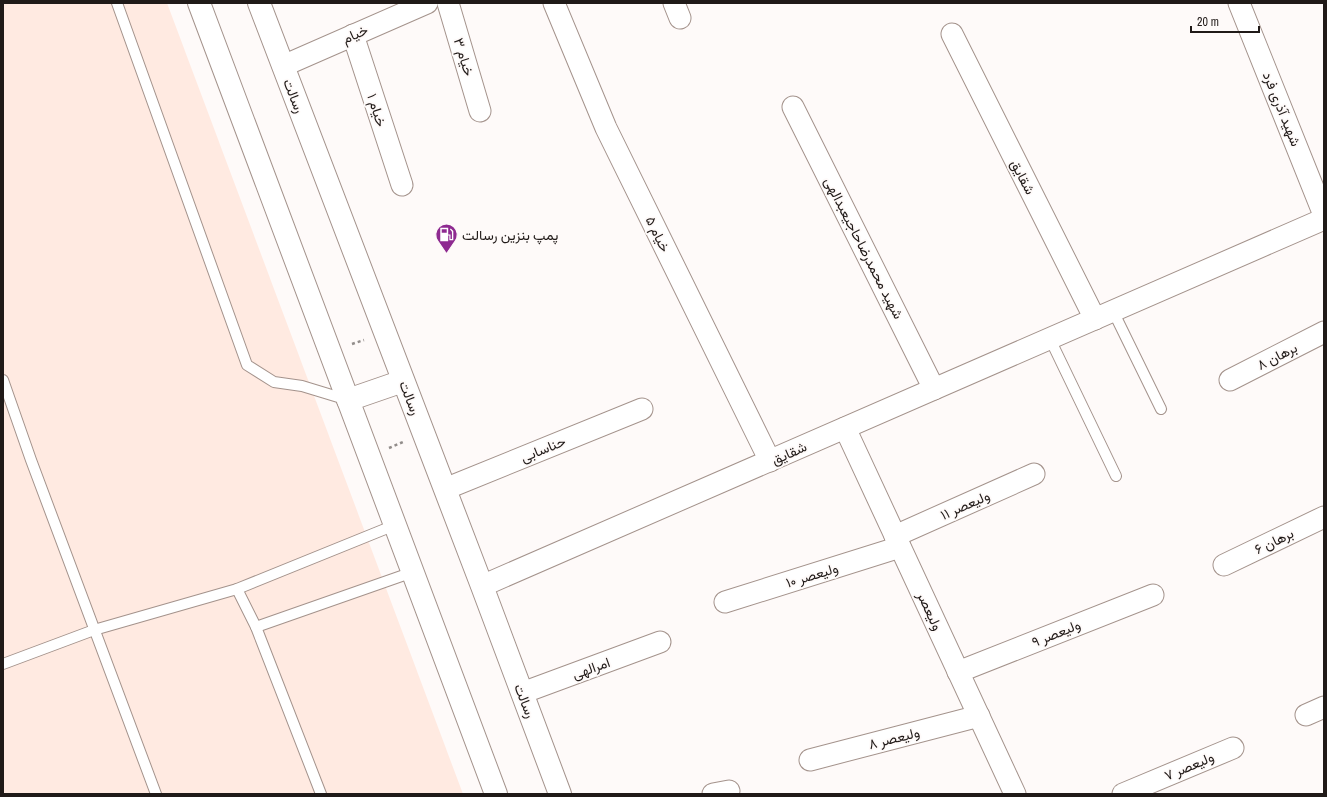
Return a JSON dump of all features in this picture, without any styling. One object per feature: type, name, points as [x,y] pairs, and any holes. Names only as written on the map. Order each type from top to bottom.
[{"type":"main road","points":[[199,3],[496,794]]},
{"type":"main road","name":"رسالت","points":[[259,3],[560,794]]},
{"type":"main road","points":[[348,400],[403,381]]},
{"type":"street","name":"خیام","points":[[283,66],[427,3]]},
{"type":"street","name":"خیام ۳","points":[[448,3],[480,111]]},
{"type":"street","name":"خیام ۵","points":[[554,3],[606,128],[770,461]]},
{"type":"street","name":"شهید آذری فرد","points":[[1239,3],[1324,215]]},
{"type":"street","name":"شقایق","points":[[952,34],[1104,315]]},
{"type":"street","name":"خیام ۱","points":[[353,35],[402,185]]},
{"type":"street","name":"شهید محمدرضاحاجیعبدالهی","points":[[793,107],[934,389]]},
{"type":"street","name":"شقایق","points":[[482,586],[1324,219]]},
{"type":"street","name":"برهان ۸","points":[[1230,380],[1324,332]]},
{"type":"street","name":"حناسابی","points":[[445,489],[642,409]]},
{"type":"street","name":"ولیعصر","points":[[845,428],[1015,794]]},
{"type":"street","name":"ولیعصر ۱۱","points":[[898,542],[1034,474]]},
{"type":"street","name":"برهان ۶","points":[[1224,565],[1324,517]]},
{"type":"street","name":"ولیعصر ۱۰","points":[[725,602],[898,542]]},
{"type":"street","name":"ولیعصر ۹","points":[[958,672],[1153,594]]},
{"type":"street","name":"امرالهی","points":[[522,692],[660,642]]},
{"type":"street","name":"ولیعصر ۸","points":[[810,760],[979,716]]},
{"type":"street","name":"ولیعصر ۷","points":[[1123,794],[1233,748]]},
{"type":"lane","points":[[117,3],[247,365],[274,382],[302,386],[348,400]]},
{"type":"lane","points":[[1104,315],[1161,410]]},
{"type":"lane","points":[[1050,339],[1116,476]]},
{"type":"lane","points":[[3,380],[34,468],[156,794]]},
{"type":"lane","points":[[3,664],[94,630],[237,589],[395,525]]},
{"type":"lane","points":[[256,627],[413,572]]},
{"type":"lane","points":[[237,589],[256,627],[320,794]]},
{"type":"path","points":[[330,353],[385,332]]},
{"type":"path","points":[[370,457],[424,434]]},
{"type":"shaded area","points":[[3,3],[167,3],[463,794],[3,794]]},
{"type":"place","name":"پمپ بنزین رسالت","points":[[446,254]]}]
